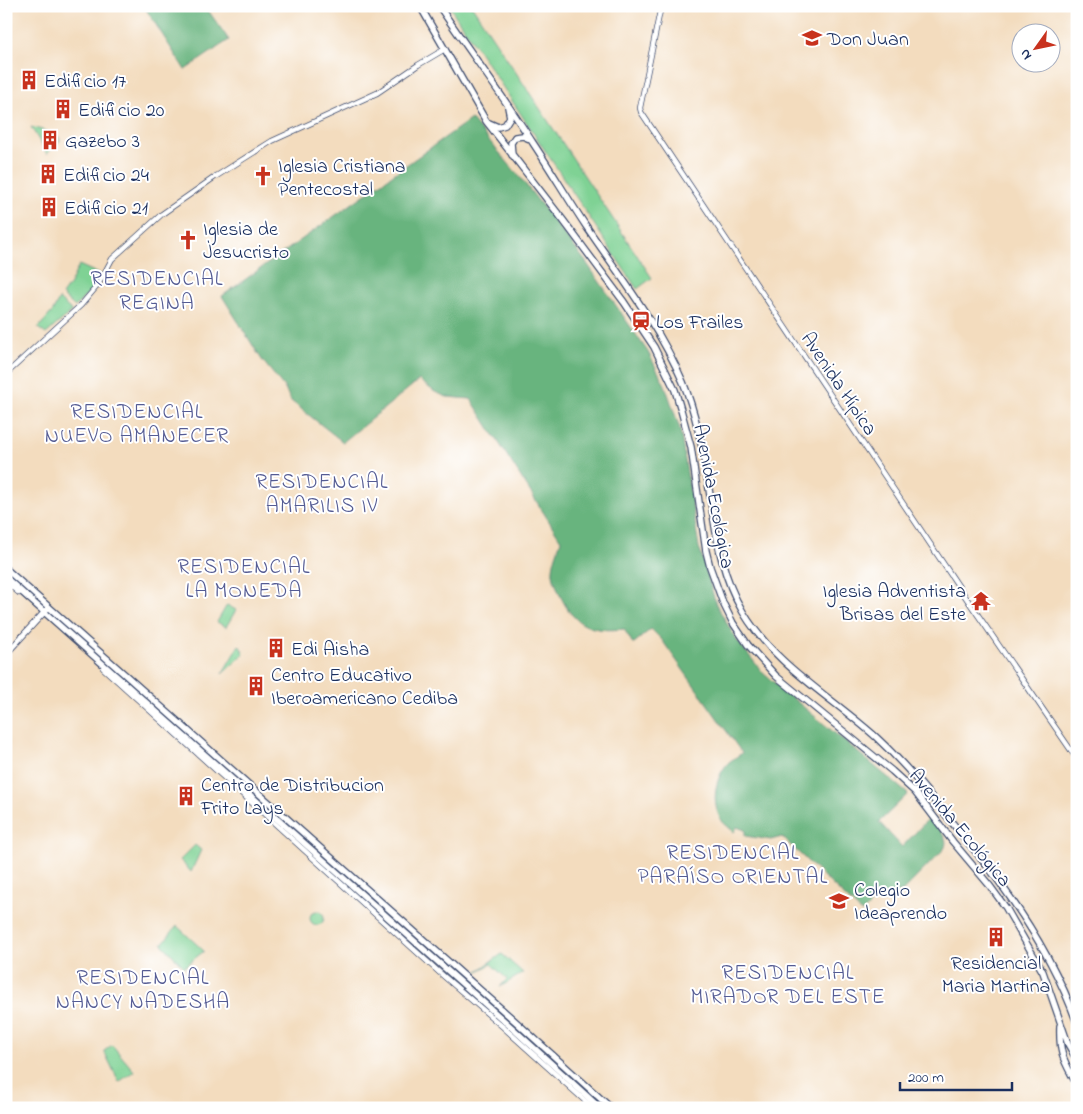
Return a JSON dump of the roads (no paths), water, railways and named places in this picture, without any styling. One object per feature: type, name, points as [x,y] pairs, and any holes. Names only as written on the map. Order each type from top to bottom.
[{"type":"main road","name":"Avenida Ecológica","points":[[420,6],[486,121],[624,302],[654,347],[675,390],[691,447],[703,533],[710,567],[723,604],[733,622],[761,662],[915,792],[1006,908],[1043,972],[1068,1044],[1077,1060]]},
{"type":"main road","points":[[439,6],[508,104],[585,224],[663,340],[675,363],[693,408],[709,487],[714,530],[722,562],[736,599],[744,614],[759,635],[784,661],[875,737],[922,784],[1014,902],[1049,962],[1077,1023]]},
{"type":"main road","points":[[486,121],[494,126],[505,125],[510,117],[508,104]]},
{"type":"main road","points":[[512,156],[511,145],[515,137],[523,136],[533,142]]},
{"type":"main road","points":[[6,569],[46,611],[600,1108]]},
{"type":"main road","points":[[6,580],[46,611],[611,1108]]},
{"type":"main road","points":[[6,654],[46,611]]},
{"type":"main road","points":[[1068,1000],[1077,1010]]},
{"type":"main road","points":[[1060,1021],[1059,1044],[1062,1057],[1077,1086]]},
{"type":"street","name":"Avenida Hípica","points":[[661,6],[640,108],[641,112],[969,602],[1077,759]]},
{"type":"street","points":[[6,374],[86,300],[98,286],[112,259],[162,214],[242,159],[272,141],[377,94],[418,65],[445,49]]},
{"type":"street","points":[[46,611],[229,783],[592,1108]]},
{"type":"place","name":"Don Juan","points":[[812,38]]},
{"type":"place","name":"Edificio 17","points":[[29,80]]},
{"type":"place","name":"Edificio 20","points":[[63,109]]},
{"type":"place","name":"Gazebo 3","points":[[50,140]]},
{"type":"place","name":"Edificio 24","points":[[48,174]]},
{"type":"place","name":"Iglesia Cristiana Pentecostal","points":[[263,176]]},
{"type":"place","name":"Edificio 21","points":[[49,207]]},
{"type":"place","name":"Iglesia de Jesucristo","points":[[188,240]]},
{"type":"place","name":"Los Frailes","points":[[641,321]]},
{"type":"place","name":"Iglesia Adventista Brisas del Este","points":[[981,601]]},
{"type":"place","name":"Edi Aisha","points":[[276,648]]},
{"type":"place","name":"Centro Educativo Iberoamericano Cediba","points":[[256,686]]},
{"type":"place","name":"Centro de Distribucion Frito Lays","points":[[186,796]]},
{"type":"place","name":"Colegio Ideaprendo","points":[[839,901]]},
{"type":"place","name":"Residencial Maria Martina","points":[[996,937]]},
{"type":"district","name":"RESIDENCIAL REGINA","points":[[157,290]]},
{"type":"district","name":"RESIDENCIAL NUEVO AMANECER","points":[[137,423]]},
{"type":"district","name":"RESIDENCIAL AMARILIS IV","points":[[322,493]]},
{"type":"district","name":"RESIDENCIAL LA MONEDA","points":[[244,578]]},
{"type":"district","name":"RESIDENCIAL PARAÍSO ORIENTAL","points":[[733,864]]},
{"type":"district","name":"RESIDENCIAL MIRADOR DEL ESTE","points":[[788,984]]},
{"type":"district","name":"RESIDENCIAL NANCY NADESHA","points":[[143,989]]}]
